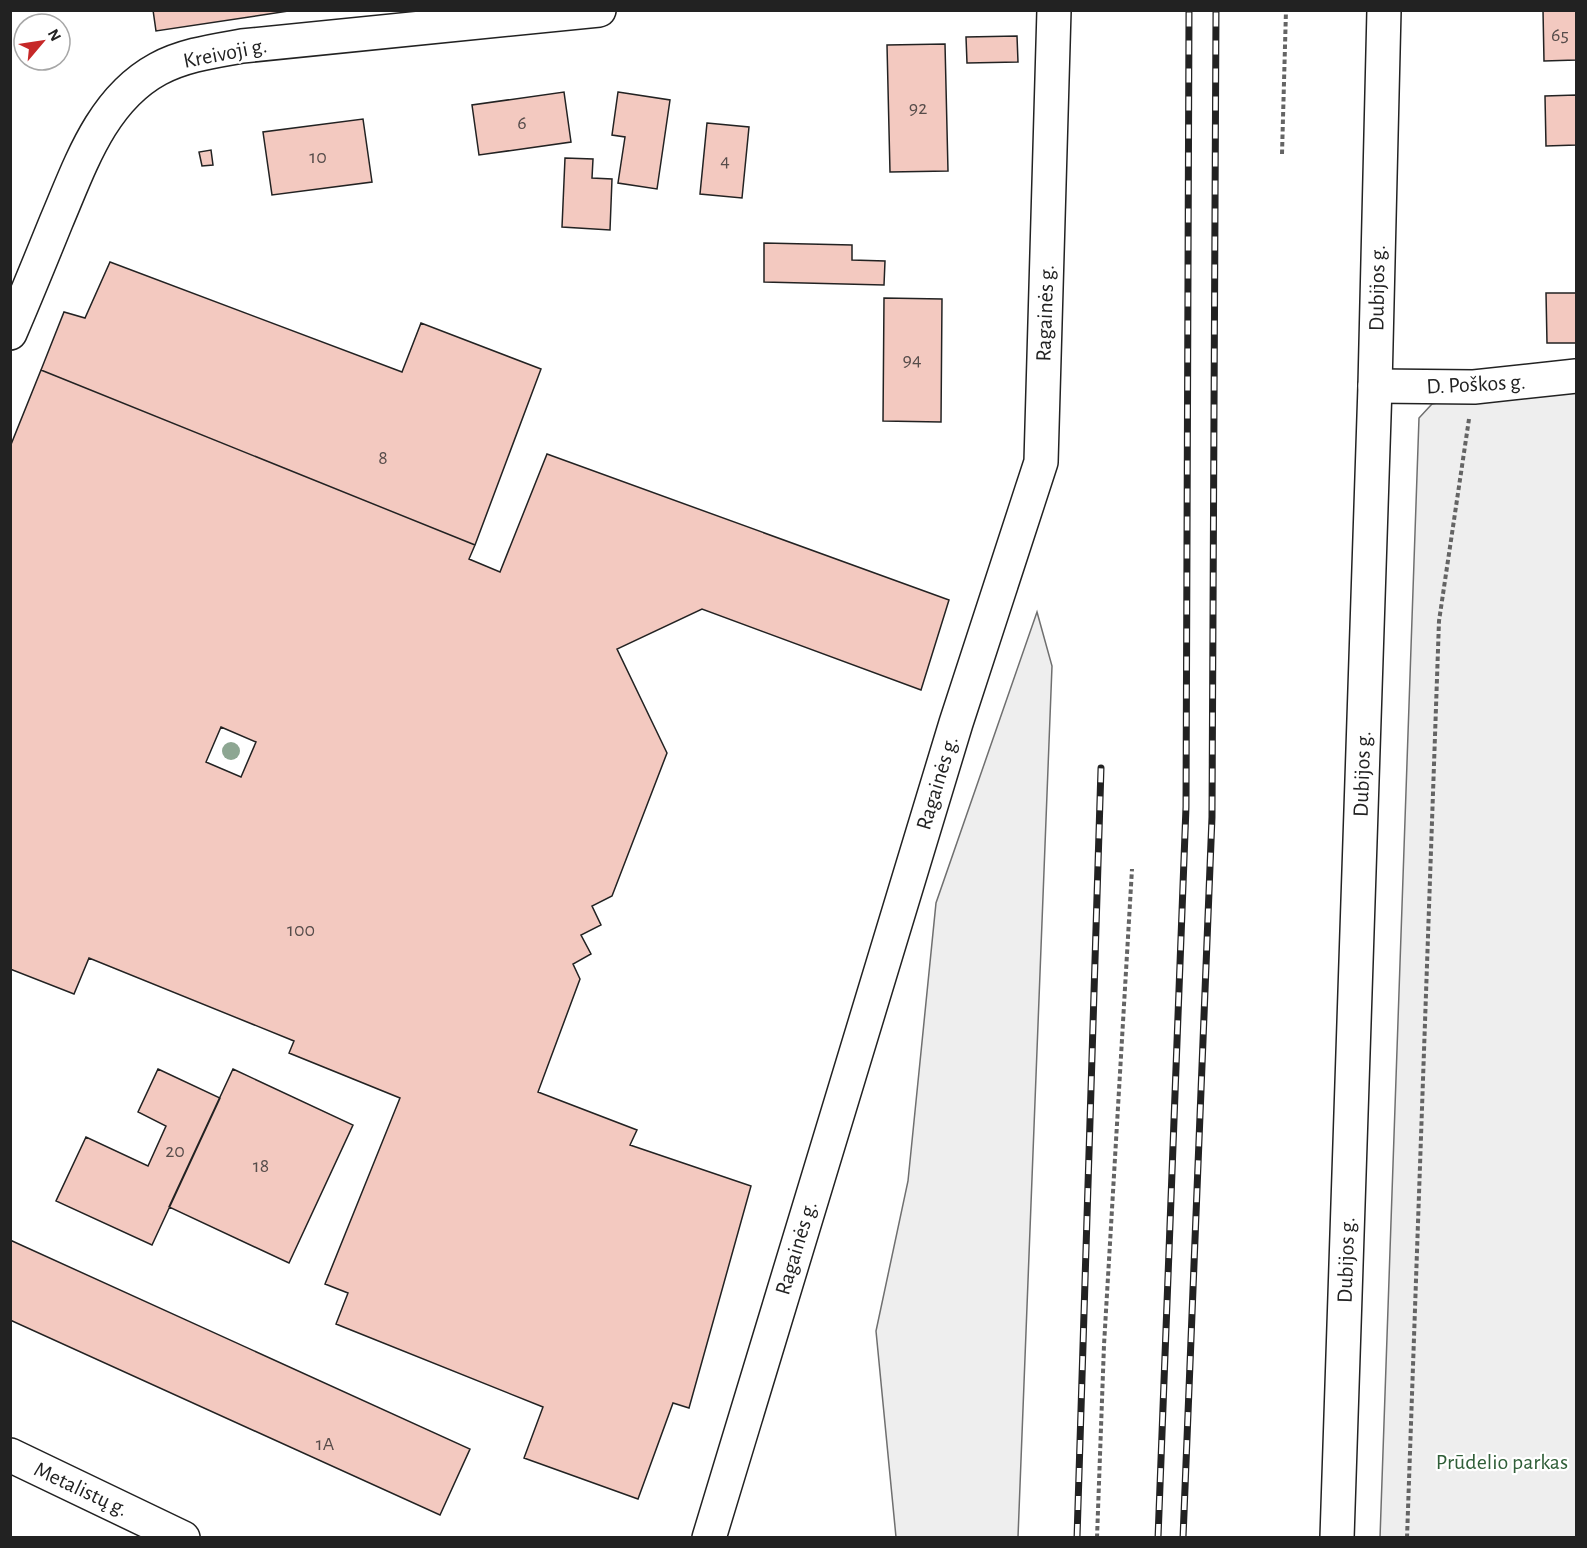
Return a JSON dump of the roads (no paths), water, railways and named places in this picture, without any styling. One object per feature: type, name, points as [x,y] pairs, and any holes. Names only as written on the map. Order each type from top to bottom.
[{"type":"street","name":"Kreivoji g.","points":[[10,333],[86,150],[106,117],[129,91],[158,69],[196,54],[242,46],[384,34],[599,10]]},
{"type":"street","name":"Ragainės g.","points":[[709,1538],[956,723],[1041,462],[1054,10]]},
{"type":"street","name":"Dubijos g.","points":[[1337,1538],[1375,386],[1384,10]]},
{"type":"street","name":"D. Poškos g.","points":[[1375,386],[1474,387],[1576,376]]},
{"type":"street","name":"Metalistų g.","points":[[10,1455],[183,1538]]},
{"type":"railway","points":[[1158,1538],[1186,807],[1189,10]]},
{"type":"railway","points":[[1183,1538],[1212,817],[1216,10]]},
{"type":"railway","points":[[1077,1538],[1101,768]]},
{"type":"park label","name":"Prūdelio parkas","points":[[1502,1462]]}]
